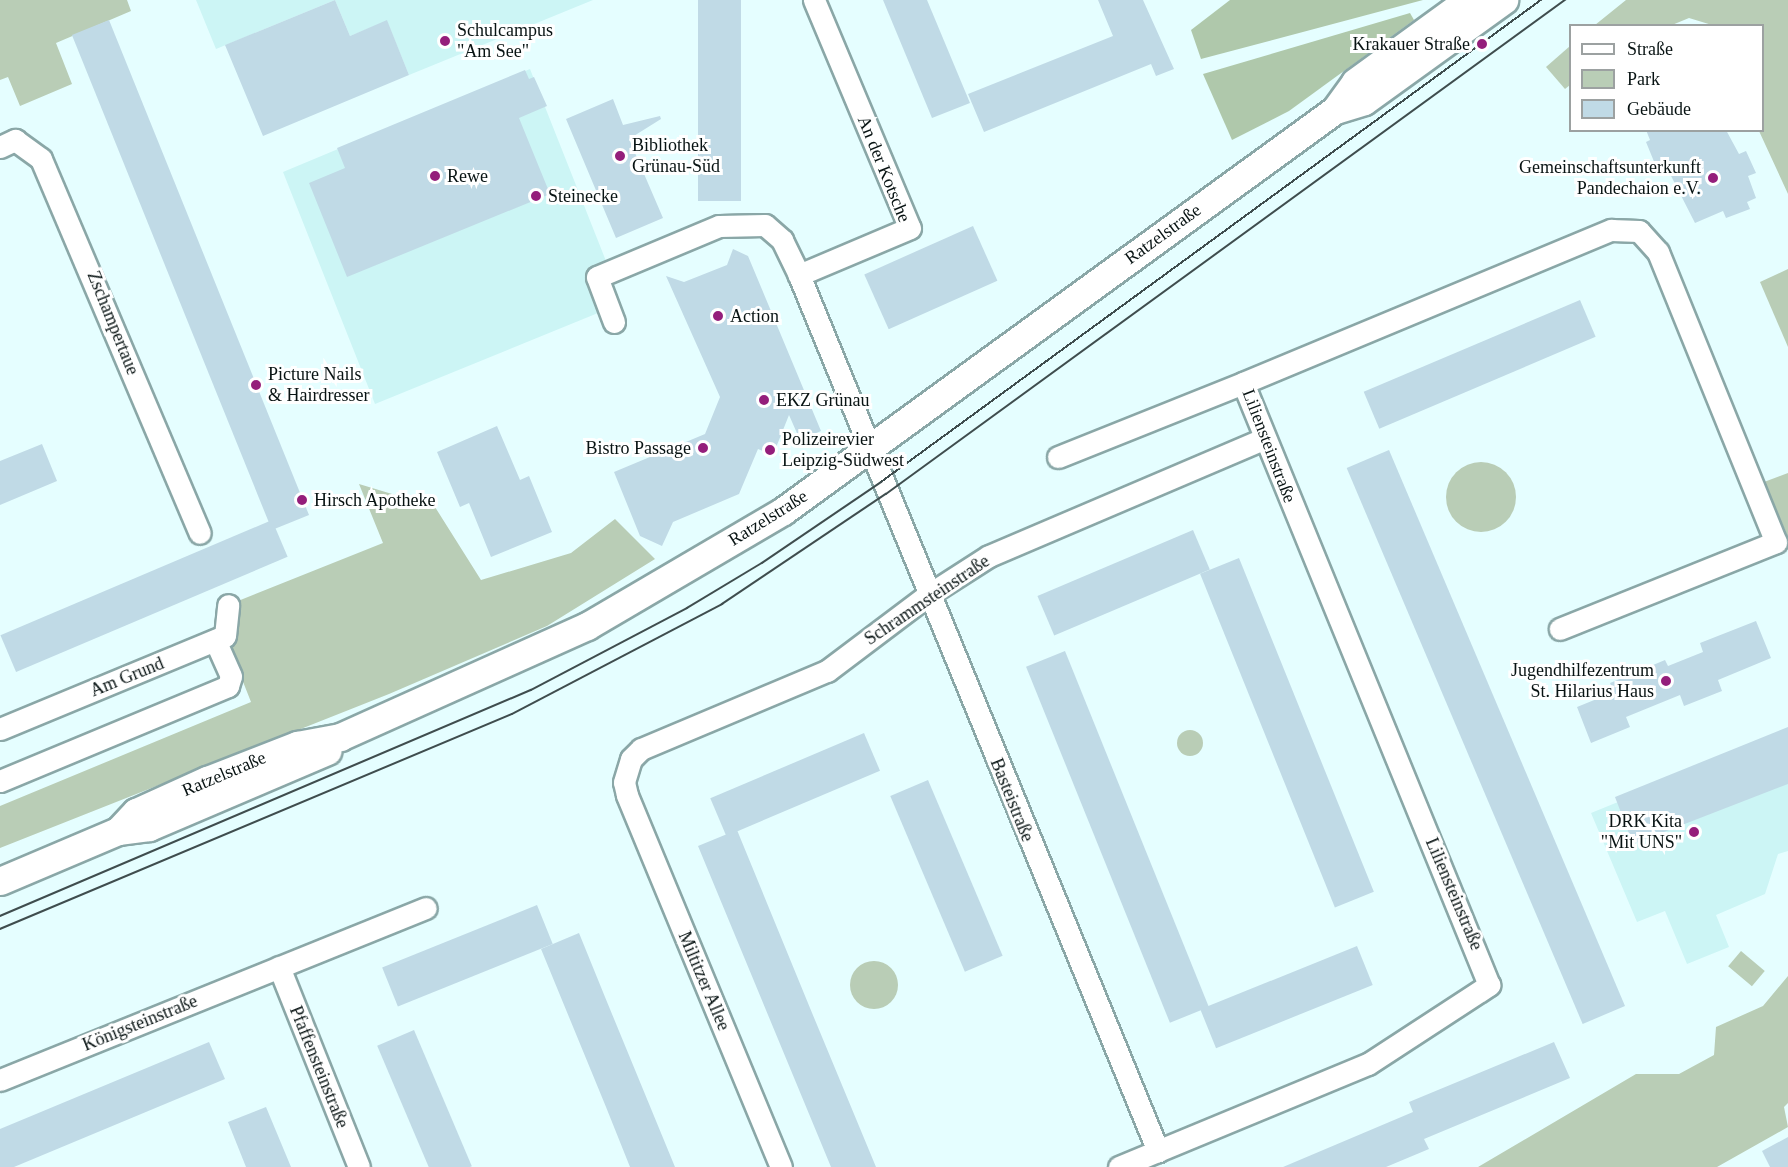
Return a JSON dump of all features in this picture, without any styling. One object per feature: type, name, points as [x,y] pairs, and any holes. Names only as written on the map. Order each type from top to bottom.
[{"type":"main road","name":"Ratzelstraße","points":[[0,881],[118,831],[149,827],[250,786],[327,751],[340,737],[587,626],[783,511],[1335,110],[1355,82],[1468,0]]},
{"type":"main road","name":"Ratzelstraße","points":[[1335,110],[1364,101],[1504,0]]},
{"type":"street","name":"An der Kotsche","points":[[799,275],[910,228],[814,0]]},
{"type":"street","name":"Zschampertaue","points":[[0,147],[15,140],[41,159],[200,533]]},
{"type":"street","points":[[614,322],[597,277],[719,226],[765,225],[782,240],[799,275],[867,449]]},
{"type":"street","name":"Liliensteinstraße","points":[[1119,1167],[1368,1064],[1488,985],[1482,962],[1243,383],[1611,230],[1639,231],[1658,252],[1776,542],[1560,629]]},
{"type":"street","points":[[1058,457],[1243,383]]},
{"type":"street","name":"Schrammsteinstraße","points":[[627,795],[626,771],[641,749],[827,671],[928,595],[989,556],[1265,438]]},
{"type":"street","name":"Basteistraße","points":[[867,449],[1158,1151]]},
{"type":"street","points":[[0,781],[228,686],[231,676],[215,640],[225,636],[228,605]]},
{"type":"street","name":"Am Grund","points":[[0,729],[215,640]]},
{"type":"street","name":"Miltitzer Allee","points":[[627,795],[781,1167]]},
{"type":"street","points":[[279,967],[426,908]]},
{"type":"street","name":"Königsteinstraße","points":[[0,1080],[279,967]]},
{"type":"street","name":"Pfaffensteinstraße","points":[[279,967],[360,1167]]},
{"type":"shaded area","points":[[196,0],[335,0],[216,49]]},
{"type":"shaded area","name":"Schulcampus \"Am See\"","points":[[335,0],[593,0],[409,75],[387,21],[350,36]]},
{"type":"shaded area","points":[[530,69],[606,261],[585,278],[598,313],[375,404],[283,172]]},
{"type":"shaded area","name":"DRK Kita \"Mit UNS\"","points":[[1788,733],[1788,851],[1778,854],[1765,894],[1716,915],[1729,947],[1687,964],[1665,911],[1637,922],[1591,813]]},
{"type":"green space","points":[[0,0],[127,0],[131,11],[56,43],[72,84],[20,106],[8,77],[0,80]]},
{"type":"green space","points":[[1230,0],[1423,0],[1201,59],[1191,30]]},
{"type":"green space","points":[[1626,0],[1788,0],[1788,194],[1759,132],[1764,132],[1764,24],[1709,24],[1689,18],[1674,24],[1596,24]]},
{"type":"green space","points":[[1410,13],[1414,20],[1289,111],[1232,140],[1203,74]]},
{"type":"green space","points":[[1569,47],[1569,86],[1565,89],[1546,67]]},
{"type":"green space","points":[[1788,269],[1788,347],[1760,282]]},
{"type":"green space","points":[[1474,462],[1488,462],[1501,468],[1510,477],[1516,490],[1514,510],[1506,522],[1488,532],[1474,532],[1461,526],[1452,517],[1446,504],[1446,490],[1452,477],[1461,468]]},
{"type":"green space","points":[[1788,473],[1788,537],[1764,482]]},
{"type":"green space","points":[[359,484],[435,507],[481,580],[571,553],[615,519],[655,559],[547,626],[389,694],[0,848],[0,806],[251,702],[225,636],[228,605],[383,543]]},
{"type":"green space","points":[[1190,730],[1199,734],[1203,743],[1199,752],[1190,756],[1181,752],[1177,743],[1181,734]]},
{"type":"green space","points":[[1741,951],[1765,971],[1752,986],[1728,966]]},
{"type":"green space","points":[[869,961],[879,961],[891,968],[898,980],[898,990],[891,1002],[879,1009],[869,1009],[854,998],[850,990],[850,980],[861,965]]},
{"type":"green space","points":[[1788,976],[1788,1103],[1784,1107],[1788,1127],[1717,1167],[1478,1167],[1636,1074],[1679,1074],[1714,1055],[1716,1027],[1763,1006]]},
{"type":"building","points":[[335,0],[350,36],[387,20],[409,75],[263,136],[225,45]]},
{"type":"building","points":[[698,0],[741,0],[741,201],[698,201]]},
{"type":"building","points":[[883,0],[927,0],[970,103],[932,118]]},
{"type":"building","points":[[1098,0],[1143,0],[1174,69],[1156,76],[1151,64],[984,132],[968,94],[1113,36]]},
{"type":"building","points":[[109,20],[309,515],[272,530],[72,35]]},
{"type":"building","name":"Rewe","points":[[525,70],[529,79],[534,77],[547,106],[519,118],[550,194],[347,277],[309,183],[345,168],[337,148]]},
{"type":"building","points":[[613,99],[623,125],[660,116],[661,119],[629,139],[663,218],[616,238],[566,119]]},
{"type":"building","name":"Gemeinschaftsunterkunft Pandechaion e.V.","points":[[1647,132],[1727,132],[1739,154],[1746,151],[1756,173],[1748,176],[1756,198],[1747,202],[1750,209],[1726,218],[1723,211],[1695,223],[1668,170],[1664,172],[1659,162],[1655,164],[1646,142],[1650,140]]},
{"type":"building","points":[[973,226],[997,281],[889,329],[864,274]]},
{"type":"building","name":"EKZ Grünau","points":[[733,249],[748,256],[821,431],[800,440],[789,415],[773,455],[758,449],[739,494],[673,522],[662,546],[640,536],[614,472],[705,434],[720,397],[666,276],[684,282],[727,265]]},
{"type":"building","points":[[1580,300],[1596,337],[1379,429],[1364,392]]},
{"type":"building","points":[[497,426],[520,480],[529,476],[552,532],[491,557],[469,503],[460,507],[437,452]]},
{"type":"building","points":[[42,444],[57,481],[0,505],[0,461]]},
{"type":"building","points":[[1389,450],[1625,1006],[1583,1024],[1347,468]]},
{"type":"building","points":[[272,520],[288,557],[16,672],[0,635]]},
{"type":"building","points":[[1193,530],[1210,570],[1054,636],[1037,596]]},
{"type":"building","points":[[1239,558],[1374,892],[1335,908],[1200,574]]},
{"type":"building","name":"Jugendhilfezentrum St. Hilarius Haus","points":[[1756,621],[1771,658],[1718,680],[1722,691],[1684,706],[1680,695],[1626,717],[1630,727],[1591,743],[1577,707],[1614,692],[1610,683],[1665,660],[1668,666],[1703,652],[1700,643]]},
{"type":"building","points":[[1065,651],[1209,1007],[1170,1023],[1026,667]]},
{"type":"building","points":[[1788,727],[1788,784],[1633,844],[1615,797]]},
{"type":"building","points":[[864,733],[880,771],[726,836],[710,798]]},
{"type":"building","points":[[928,780],[1003,956],[965,972],[890,796]]},
{"type":"building","points":[[737,830],[876,1167],[831,1167],[698,846]]},
{"type":"building","points":[[537,905],[553,944],[398,1007],[382,968]]},
{"type":"building","points":[[579,933],[675,1167],[630,1167],[541,949]]},
{"type":"building","points":[[1357,946],[1373,985],[1216,1048],[1200,1009]]},
{"type":"building","points":[[414,1030],[472,1166],[429,1167],[377,1046]]},
{"type":"building","points":[[209,1042],[225,1079],[14,1167],[0,1167],[0,1129]]},
{"type":"building","points":[[1554,1042],[1570,1078],[1424,1139],[1429,1149],[1386,1167],[1283,1167],[1413,1112],[1409,1102]]},
{"type":"building","points":[[266,1107],[291,1167],[246,1167],[228,1122]]},
{"type":"building","points":[[1788,1137],[1788,1167],[1770,1167],[1762,1151]]},
{"type":"tram line","points":[[0,916],[531,690],[687,608],[762,563],[881,482],[1541,0]]},
{"type":"tram line","points":[[0,929],[512,714],[722,604],[886,494],[1565,0]]},
{"type":"place","name":"Schulcampus \"Am See\"","points":[[445,41]]},
{"type":"place","name":"Krakauer Straße","points":[[1482,44]]},
{"type":"place","name":"Bibliothek Grünau-Süd","points":[[620,156]]},
{"type":"place","name":"Rewe","points":[[435,176]]},
{"type":"place","name":"Gemeinschaftsunterkunft Pandechaion e.V.","points":[[1713,178]]},
{"type":"place","name":"Steinecke","points":[[536,196]]},
{"type":"place","name":"Action","points":[[718,316]]},
{"type":"place","name":"Picture Nails & Hairdresser","points":[[256,385]]},
{"type":"place","name":"EKZ Grünau","points":[[764,400]]},
{"type":"place","name":"Bistro Passage","points":[[703,448]]},
{"type":"place","name":"Polizeirevier Leipzig-Südwest","points":[[770,450]]},
{"type":"place","name":"Hirsch Apotheke","points":[[302,500]]},
{"type":"place","name":"Jugendhilfezentrum St. Hilarius Haus","points":[[1666,681]]},
{"type":"place","name":"DRK Kita \"Mit UNS\"","points":[[1694,832]]}]
